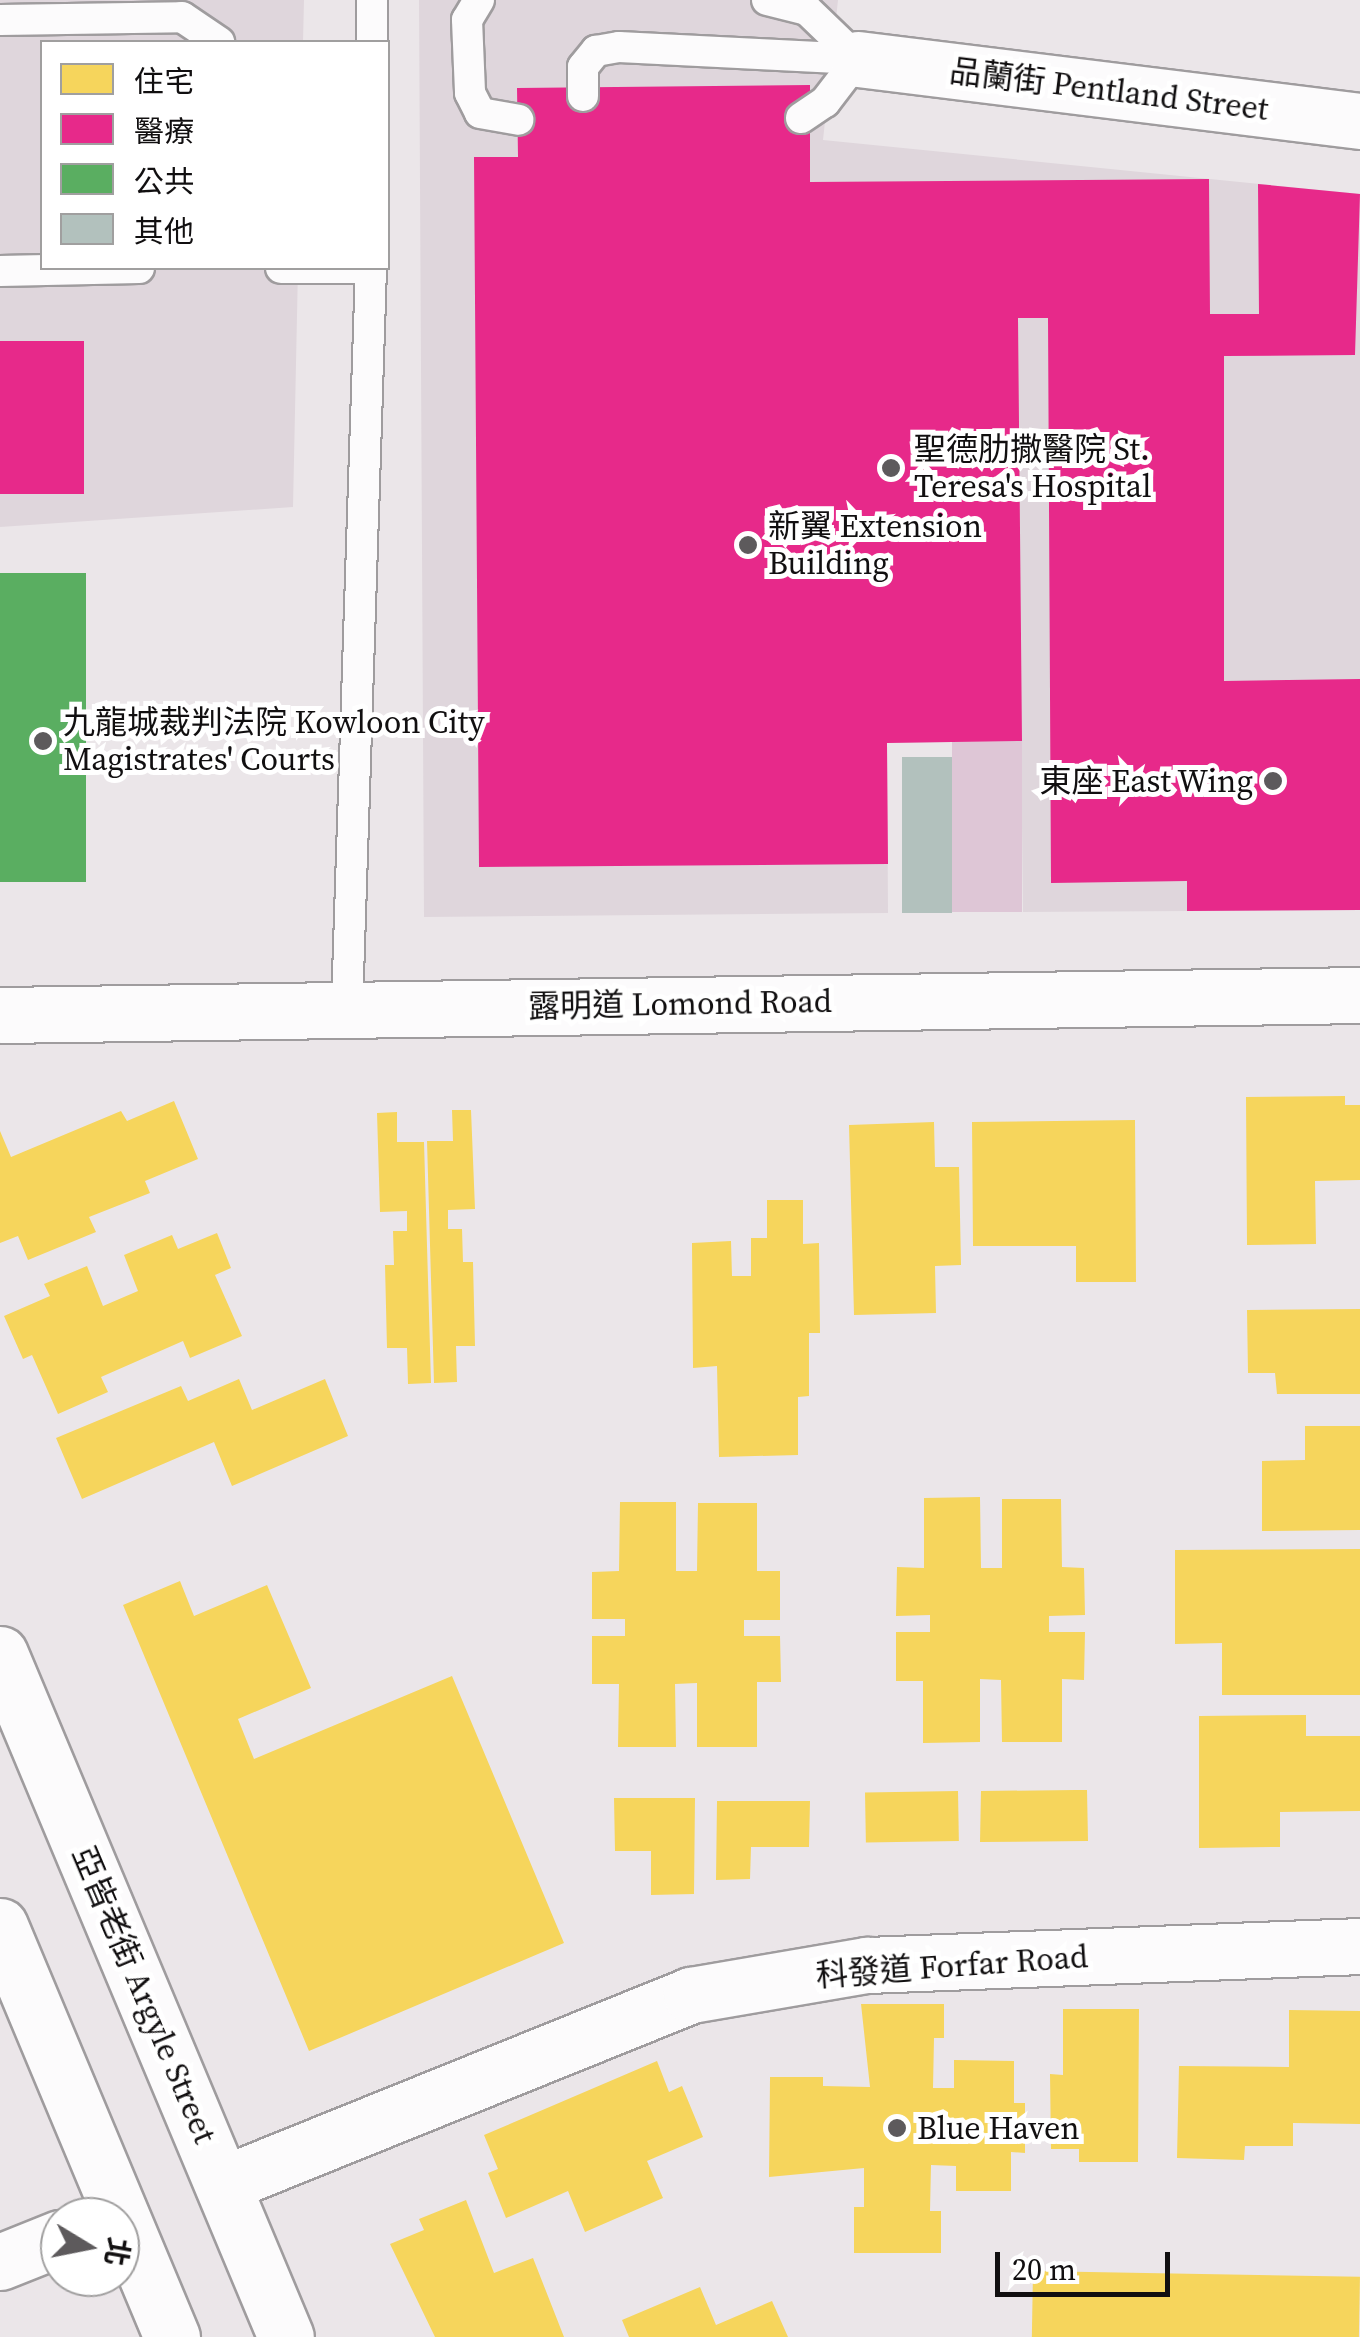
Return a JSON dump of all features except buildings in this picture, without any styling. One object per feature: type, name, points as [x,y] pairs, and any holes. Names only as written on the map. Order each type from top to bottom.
[{"type":"street","name":"品蘭街 Pentland Street","points":[[858,59],[1360,122]]},
{"type":"street","name":"露明道 Lomond Road","points":[[0,1015],[1360,995]]},
{"type":"street","name":"亞皆老街 Argyle Street","points":[[0,1654],[286,2337]]},
{"type":"street","points":[[0,1926],[109,2197]]},
{"type":"street","name":"科發道 Forfar Road","points":[[223,2184],[691,1996],[866,1965],[1360,1946]]},
{"type":"street","points":[[0,2262],[40,2246]]},
{"type":"street","points":[[140,2267],[172,2337]]},
{"type":"lane","points":[[372,0],[372,40]]},
{"type":"lane","points":[[479,0],[467,20],[470,93],[480,113],[518,120]]},
{"type":"lane","points":[[767,0],[807,10],[858,59]]},
{"type":"lane","points":[[0,20],[182,18],[216,40]]},
{"type":"lane","points":[[583,96],[583,67],[596,52],[619,47],[858,59]]},
{"type":"lane","points":[[801,118],[825,102],[858,59]]},
{"type":"lane","points":[[0,271],[46,270]]},
{"type":"lane","points":[[347,1009],[372,270]]},
{"type":"shaded area","points":[[0,0],[304,0],[303,40],[40,40],[40,270],[298,270],[293,507],[0,527]]},
{"type":"shaded area","name":"聖德肋撒醫院 St. Teresa's Hospital","points":[[419,0],[838,0],[823,140],[1360,194],[1360,910],[1023,912],[1021,741],[887,743],[888,913],[424,917]]},
{"type":"shaded area","points":[[952,741],[1022,741],[1022,912],[952,912]]},
{"type":"place","name":"聖德肋撒醫院 St. Teresa's Hospital","points":[[891,468]]},
{"type":"place","name":"新翼 Extension Building","points":[[748,545]]},
{"type":"place","name":"九龍城裁判法院 Kowloon City Magistrates' Courts","points":[[43,741]]},
{"type":"place","name":"東座 East Wing","points":[[1273,781]]},
{"type":"place","name":"Blue Haven","points":[[897,2128]]}]
